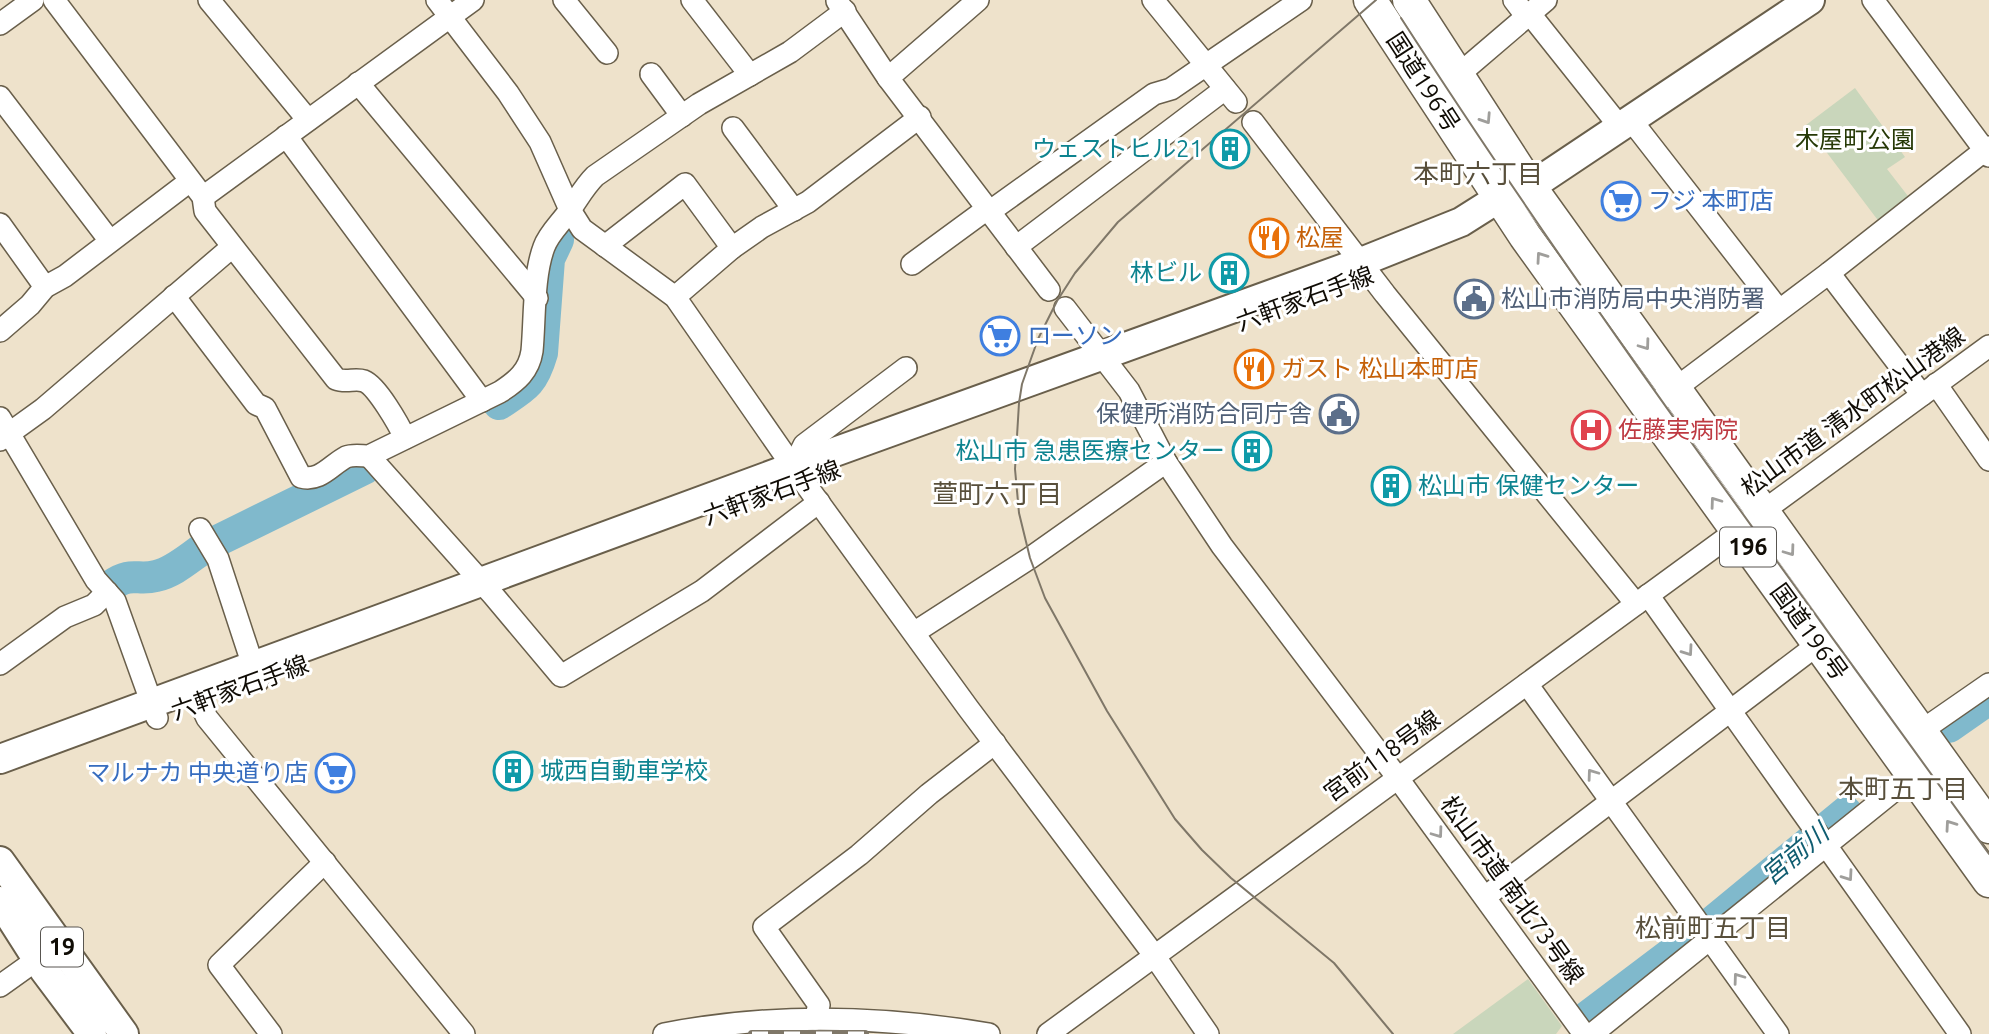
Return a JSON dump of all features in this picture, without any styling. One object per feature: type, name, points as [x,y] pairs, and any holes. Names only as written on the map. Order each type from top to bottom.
[{"type":"highway","name":"国道196号","points":[[1370,0],[1504,205],[1648,408],[1843,625],[1989,881]]},
{"type":"highway","name":"国道196号","points":[[1409,0],[1530,187],[1676,388],[1818,644],[1989,827]]},
{"type":"main road","name":"六軒家石手線","points":[[0,775],[196,695],[487,589],[805,484],[1107,362],[1366,269],[1468,237],[1504,205],[1810,0]]},
{"type":"main road","name":"六軒家石手線","points":[[0,759],[154,711]]},
{"type":"main road","name":"19","points":[[0,861],[48,951],[105,1030]]},
{"type":"main road","name":"19","points":[[0,901],[48,951]]},
{"type":"street","points":[[0,24],[33,0]]},
{"type":"street","points":[[54,0],[197,189],[205,211],[336,379],[344,383],[362,380],[369,384],[398,422],[405,438]]},
{"type":"street","points":[[209,0],[308,120]]},
{"type":"street","points":[[0,331],[25,311],[45,287],[65,276],[110,241],[286,136],[358,83],[444,8],[472,0]]},
{"type":"street","points":[[564,0],[607,53]]},
{"type":"street","points":[[692,0],[750,75]]},
{"type":"street","points":[[888,78],[978,0]]},
{"type":"street","points":[[1016,247],[1230,95],[1153,0]]},
{"type":"street","points":[[912,264],[1154,94],[1171,89],[1301,0]]},
{"type":"street","points":[[1648,408],[1988,151],[1873,0]]},
{"type":"street","points":[[174,296],[256,404],[265,408],[301,477],[309,479],[320,475],[349,456],[369,456],[515,382],[531,362],[539,266],[544,246],[582,190],[612,162],[699,104],[790,52],[841,5],[888,78],[1049,290]]},
{"type":"street","points":[[444,8],[508,93],[540,142],[570,210],[582,229],[675,297],[805,484],[1154,955],[1209,1034]]},
{"type":"street","points":[[1457,76],[1529,8],[1779,310]]},
{"type":"street","points":[[651,74],[682,116]]},
{"type":"street","points":[[358,83],[537,298]]},
{"type":"street","points":[[0,97],[110,241]]},
{"type":"street","points":[[675,297],[732,247],[808,202],[920,117]]},
{"type":"street","points":[[1253,122],[1366,269],[1642,600],[1730,711],[1960,1034]]},
{"type":"street","points":[[733,128],[794,210]]},
{"type":"street","points":[[286,136],[482,401]]},
{"type":"street","points":[[606,246],[685,184],[732,247]]},
{"type":"street","points":[[0,224],[45,287]]},
{"type":"street","points":[[154,711],[115,601],[96,580],[4,431],[232,247]]},
{"type":"street","points":[[1829,272],[1989,460]]},
{"type":"street","name":"松山市道 南北73号線","points":[[1065,308],[1129,391],[1166,462],[1222,547],[1397,778],[1584,1034]]},
{"type":"street","name":"松山市道 清水町松山港線","points":[[1748,521],[1989,346]]},
{"type":"street","points":[[369,456],[561,676],[702,591],[805,484],[804,445],[906,368]]},
{"type":"street","points":[[915,632],[1030,558],[1166,462]]},
{"type":"street","name":"宮前118号線","points":[[1048,1034],[1748,521]]},
{"type":"street","points":[[200,529],[218,559],[256,674]]},
{"type":"street","points":[[0,664],[65,617],[94,605],[107,592]]},
{"type":"street","points":[[1485,897],[1843,625]]},
{"type":"street","points":[[1527,684],[1778,1034]]},
{"type":"street","points":[[1592,1034],[1826,845],[1989,684]]},
{"type":"street","points":[[196,695],[207,718],[464,1034]]},
{"type":"street","points":[[816,1019],[819,1005],[764,927],[859,855],[929,794],[995,743]]},
{"type":"street","points":[[271,1034],[219,965],[325,862]]},
{"type":"street","points":[[0,986],[48,951]]},
{"type":"street","points":[[664,1034],[735,1024],[816,1019],[880,1020],[989,1034]]},
{"type":"green space","name":"木屋町公園","points":[[1855,88],[1905,157],[1887,169],[1911,200],[1880,223],[1806,125]]},
{"type":"green space","points":[[1528,979],[1562,1026],[1556,1034],[1453,1034]]},
{"type":"waterway","points":[[499,404],[527,384],[539,363],[549,259],[558,240]]},
{"type":"waterway","points":[[217,541],[364,469]]},
{"type":"waterway","points":[[112,585],[125,578],[149,577],[168,572],[201,550]]},
{"type":"waterway","name":"宮前川","points":[[1949,727],[1989,699]]},
{"type":"waterway","name":"宮前川","points":[[1711,923],[1846,812]]},
{"type":"waterway","name":"宮前川","points":[[1587,1017],[1697,934]]},
{"type":"tram line","points":[[1376,0],[1118,222],[1075,273],[1038,339],[1022,384],[1015,469],[1019,513],[1030,558],[1045,598],[1107,711],[1175,819],[1231,878],[1334,963],[1393,1034]]},
{"type":"tram line","points":[[1401,18],[1616,336],[1989,854]]},
{"type":"railway","points":[[752,1034],[865,1034]]},
{"type":"place","name":"ウェストヒル21","points":[[1230,149]]},
{"type":"place","name":"フジ 本町店","points":[[1621,201]]},
{"type":"place","name":"松屋","points":[[1269,238]]},
{"type":"place","name":"林ビル","points":[[1229,273]]},
{"type":"place","name":"松山市消防局中央消防署","points":[[1474,299]]},
{"type":"place","name":"ローソン","points":[[1000,336]]},
{"type":"place","name":"ガスト 松山本町店","points":[[1254,369]]},
{"type":"place","name":"保健所消防合同庁舎","points":[[1339,414]]},
{"type":"place","name":"佐藤実病院","points":[[1591,430]]},
{"type":"place","name":"松山市 急患医療センター","points":[[1252,451]]},
{"type":"place","name":"松山市 保健センター","points":[[1391,486]]},
{"type":"place","name":"城西自動車学校","points":[[513,771]]},
{"type":"place","name":"マルナカ 中央道り店","points":[[335,773]]},
{"type":"district","name":"本町六丁目","points":[[1478,174]]},
{"type":"district","name":"萱町六丁目","points":[[997,494]]},
{"type":"district","name":"本町五丁目","points":[[1903,789]]},
{"type":"district","name":"松前町五丁目","points":[[1713,928]]}]
